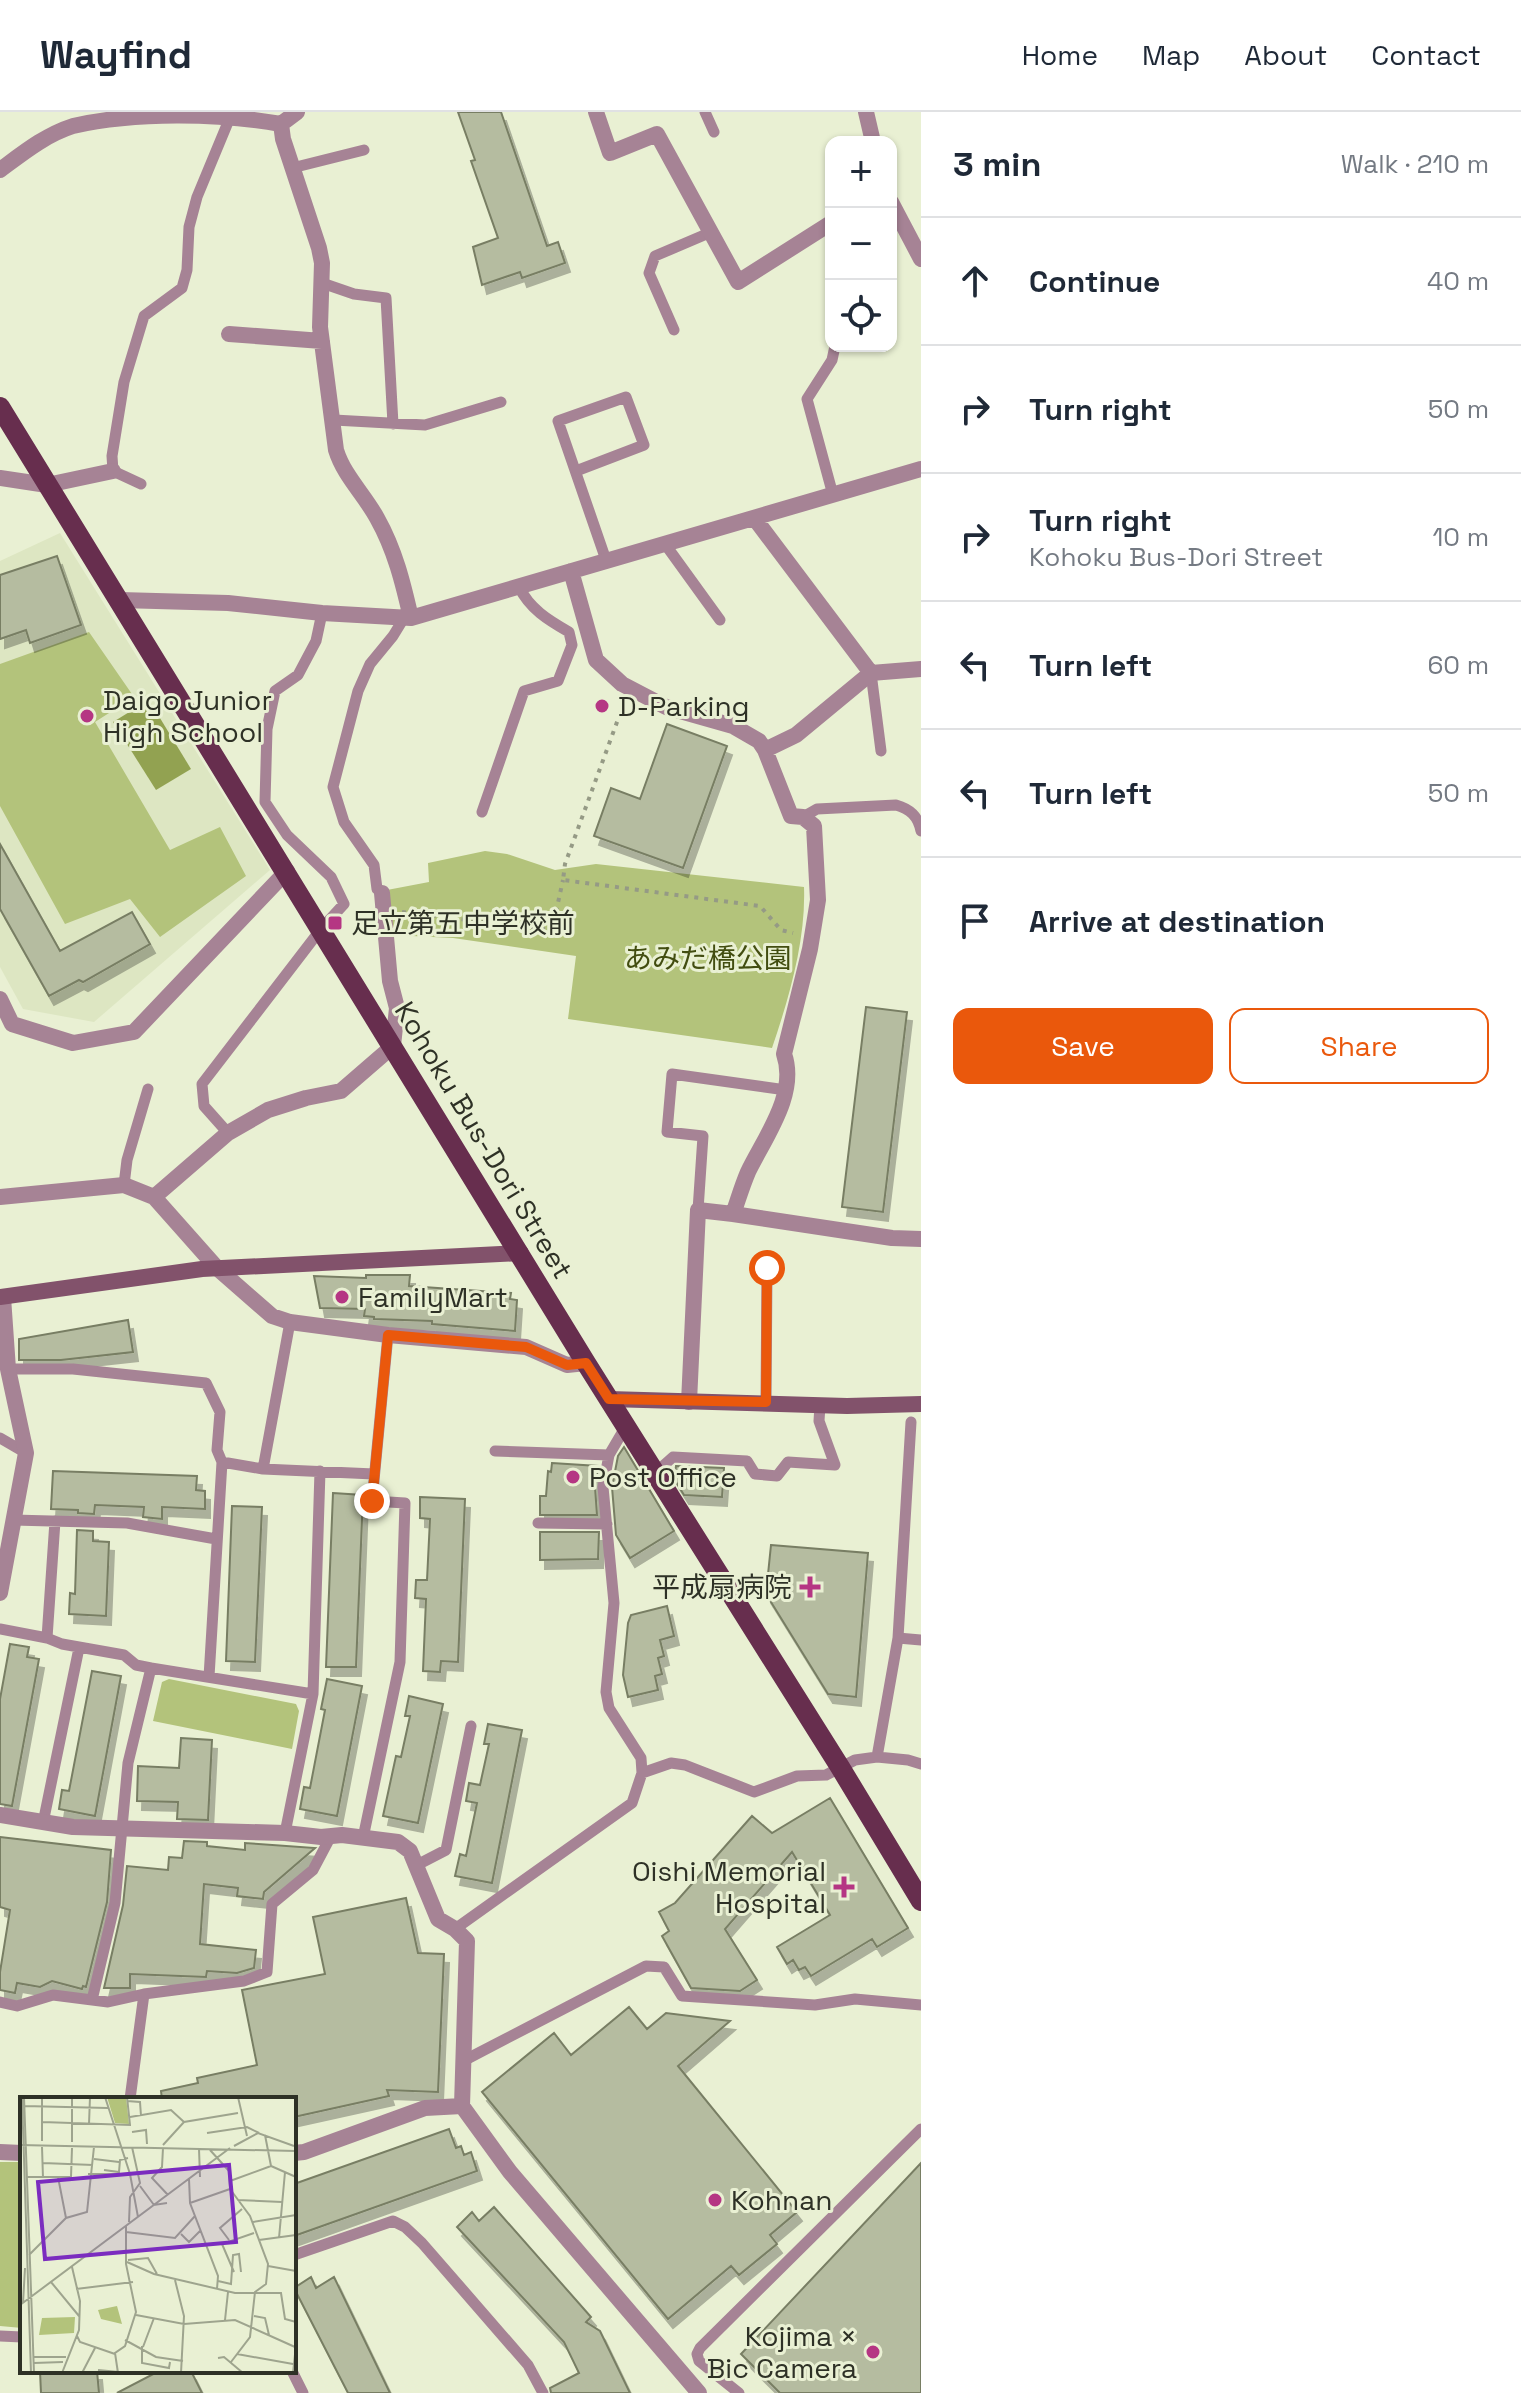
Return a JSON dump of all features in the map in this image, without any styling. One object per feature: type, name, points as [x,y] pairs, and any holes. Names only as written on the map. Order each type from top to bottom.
[{"type":"main road","name":"Kohoku Bus-Dori Street","points":[[0,407],[586,1363],[921,1901]]},
{"type":"street","points":[[0,170],[74,119],[191,113],[231,115],[281,124],[297,112]]},
{"type":"street","points":[[596,112],[610,153],[657,134],[738,282],[825,227]]},
{"type":"street","points":[[866,112],[872,136]]},
{"type":"street","points":[[281,124],[319,248],[322,283],[320,327],[336,450],[341,467],[378,519],[395,553],[408,618]]},
{"type":"street","points":[[894,208],[921,259]]},
{"type":"street","points":[[229,334],[322,341]]},
{"type":"street","points":[[120,600],[228,603],[408,618],[921,469]]},
{"type":"street","points":[[0,478],[47,485],[113,471]]},
{"type":"street","points":[[755,519],[871,673]]},
{"type":"street","points":[[571,571],[596,660],[622,684],[666,707],[748,732],[765,750],[791,816],[803,817],[814,826],[818,900],[810,949],[784,1054],[789,1069],[786,1090],[766,1139],[747,1174],[733,1214]]},
{"type":"street","points":[[765,750],[796,735],[871,673],[921,669]]},
{"type":"street","points":[[0,999],[12,1024],[73,1043],[134,1032],[287,871]]},
{"type":"street","points":[[154,1197],[228,1133],[268,1110],[341,1091],[393,1046],[397,1008],[390,981],[382,893]]},
{"type":"street","points":[[0,1197],[124,1185],[154,1197],[217,1268],[272,1316],[290,1322],[388,1335],[526,1347],[567,1365],[586,1363]]},
{"type":"street","points":[[689,1402],[698,1210],[892,1238],[921,1239]]},
{"type":"street","points":[[0,1593],[26,1453],[8,1369],[2,1297],[217,1268],[521,1253]]},
{"type":"street","points":[[609,1399],[820,1405],[921,1404]]},
{"type":"street","points":[[0,1815],[73,1827],[363,1838],[398,1842],[410,1851],[438,1919],[467,1941],[462,2106],[510,2172],[699,2393]]},
{"type":"street","points":[[296,2153],[425,2108],[462,2106]]},
{"type":"street","points":[[0,2152],[20,2153]]},
{"type":"lane","points":[[705,112],[714,132]]},
{"type":"lane","points":[[141,484],[113,471],[112,456],[124,382],[144,316],[182,288],[187,270],[189,227],[197,197],[231,115]]},
{"type":"lane","points":[[292,168],[364,150]]},
{"type":"lane","points":[[674,330],[649,273],[655,256],[709,233]]},
{"type":"lane","points":[[322,283],[354,294],[386,298],[393,424]]},
{"type":"lane","points":[[833,495],[807,399],[832,360],[834,352]]},
{"type":"lane","points":[[576,471],[644,445],[626,397],[558,421],[606,560]]},
{"type":"lane","points":[[334,420],[425,425],[501,402]]},
{"type":"lane","points":[[665,544],[720,620]]},
{"type":"lane","points":[[482,812],[524,691],[558,681],[572,645],[569,632],[544,617],[526,600],[519,587]]},
{"type":"lane","points":[[228,1133],[204,1106],[202,1084],[321,929],[344,904],[331,877],[287,835],[265,802],[267,729],[275,691],[298,675],[316,641],[322,613]]},
{"type":"lane","points":[[382,893],[377,889],[374,865],[344,822],[333,787],[358,691],[370,664],[408,618]]},
{"type":"lane","points":[[570,637],[589,633]]},
{"type":"lane","points":[[871,673],[881,751]]},
{"type":"lane","points":[[803,817],[817,809],[896,805],[907,808],[916,816],[921,831]]},
{"type":"lane","points":[[698,1210],[703,1136],[667,1132],[672,1074],[786,1090]]},
{"type":"lane","points":[[124,1185],[127,1160],[148,1089]]},
{"type":"lane","points":[[766,1402],[767,1268]]},
{"type":"lane","points":[[263,1469],[290,1322]]},
{"type":"lane","points":[[363,1838],[400,1662],[405,1503],[372,1501],[388,1335]]},
{"type":"lane","points":[[8,1369],[73,1369],[206,1383],[220,1412],[217,1450],[222,1462],[209,1677]]},
{"type":"lane","points":[[655,1473],[673,1457],[747,1461],[755,1474],[777,1476],[788,1462],[835,1465],[819,1421],[820,1405]]},
{"type":"lane","points":[[877,1757],[898,1638],[911,1422]]},
{"type":"lane","points":[[455,1929],[632,1803],[642,1773],[641,1758],[609,1708],[606,1692],[614,1603],[603,1487],[609,1455],[626,1426]]},
{"type":"lane","points":[[0,1438],[26,1453]]},
{"type":"lane","points":[[495,1451],[609,1455]]},
{"type":"lane","points":[[222,1462],[263,1469],[374,1474]]},
{"type":"lane","points":[[285,1833],[313,1694],[320,1471]]},
{"type":"lane","points":[[13,1520],[127,1523],[216,1539]]},
{"type":"lane","points":[[47,1638],[55,1521]]},
{"type":"lane","points":[[538,1523],[607,1524]]},
{"type":"lane","points":[[0,1629],[124,1655],[136,1665],[313,1694]]},
{"type":"lane","points":[[898,1638],[921,1640]]},
{"type":"lane","points":[[43,1823],[79,1648]]},
{"type":"lane","points":[[92,2000],[115,1903],[128,1763],[151,1668]]},
{"type":"lane","points":[[415,1866],[446,1850],[471,1726]]},
{"type":"lane","points":[[642,1773],[671,1763],[685,1765],[754,1792],[797,1776],[826,1775],[855,1760],[877,1757],[921,1764]]},
{"type":"lane","points":[[0,2002],[17,2006],[53,1995],[108,2002],[144,1994],[244,1981],[267,1972],[272,1904],[313,1870],[331,1836]]},
{"type":"lane","points":[[465,2060],[646,1966],[664,1967],[682,1996],[815,2005],[855,1999],[921,2005]]},
{"type":"lane","points":[[130,2097],[144,1994]]},
{"type":"lane","points":[[739,2393],[699,2361],[697,2354],[700,2348],[921,2129]]},
{"type":"lane","points":[[296,2254],[393,2221],[405,2227],[528,2365],[543,2393]]},
{"type":"lane","points":[[0,2336],[20,2337]]},
{"type":"lane","points":[[293,2373],[303,2393]]},
{"type":"path","points":[[383,910],[552,930],[565,864],[627,697]]},
{"type":"path","points":[[563,880],[760,906],[781,930],[804,936]]},
{"type":"shaded area","name":"Daigo Junior High School","points":[[60,533],[270,870],[94,1022],[23,1009],[0,967],[0,561]]},
{"type":"shaded area","points":[[149,700],[191,769],[156,790],[113,722]]},
{"type":"green space","points":[[89,632],[134,697],[95,722],[170,850],[220,827],[246,876],[160,937],[130,899],[65,924],[0,806],[0,664]]},
{"type":"green space","name":"あみだ橋公園","points":[[485,851],[507,854],[555,870],[596,864],[804,887],[799,948],[772,1048],[568,1019],[576,956],[453,938],[391,935],[387,890],[429,882],[428,863]]},
{"type":"green space","points":[[169,1679],[296,1704],[299,1711],[292,1749],[153,1721],[162,1682]]},
{"type":"green space","points":[[0,2162],[20,2162],[20,2328],[0,2326]]},
{"type":"building","points":[[458,112],[501,112],[547,246],[558,242],[565,263],[522,278],[520,272],[482,285],[473,247],[498,238],[471,161],[475,160]]},
{"type":"building","points":[[57,556],[81,625],[30,643],[26,630],[0,639],[0,575]]},
{"type":"building","points":[[667,724],[727,746],[683,868],[594,836],[611,788],[640,799]]},
{"type":"building","points":[[0,844],[60,951],[132,912],[150,944],[83,982],[79,980],[49,996],[0,909]]},
{"type":"building","points":[[866,1007],[907,1012],[883,1212],[842,1207]]},
{"type":"building","points":[[366,1275],[410,1275],[409,1286],[511,1293],[510,1299],[517,1300],[515,1331],[432,1324],[432,1321],[374,1319],[364,1316],[365,1309],[320,1308],[314,1276],[366,1278]]},
{"type":"building","points":[[128,1320],[133,1352],[61,1360],[19,1360],[19,1339]]},
{"type":"building","points":[[624,1447],[674,1531],[630,1558],[616,1535],[612,1487],[618,1456]]},
{"type":"building","points":[[552,1463],[598,1466],[595,1487],[597,1515],[540,1515],[540,1496],[546,1496],[548,1471],[551,1472]]},
{"type":"building","points":[[676,1466],[724,1468],[722,1497],[684,1495],[674,1479]]},
{"type":"building","points":[[53,1471],[197,1476],[196,1490],[205,1491],[205,1509],[162,1507],[162,1519],[143,1517],[144,1507],[95,1505],[94,1514],[51,1509]]},
{"type":"building","points":[[333,1493],[363,1495],[356,1667],[326,1667]]},
{"type":"building","points":[[420,1497],[465,1499],[458,1662],[441,1661],[440,1672],[423,1671],[426,1599],[415,1598],[416,1580],[427,1580],[430,1519],[420,1518]]},
{"type":"building","points":[[232,1506],[262,1507],[255,1662],[226,1661]]},
{"type":"building","points":[[77,1530],[93,1531],[93,1541],[109,1542],[106,1616],[69,1614],[70,1593],[75,1594]]},
{"type":"building","points":[[540,1532],[599,1532],[598,1559],[540,1560]]},
{"type":"building","points":[[771,1545],[868,1553],[856,1697],[828,1694],[766,1594]]},
{"type":"building","points":[[667,1606],[674,1636],[660,1640],[664,1656],[658,1658],[662,1674],[655,1676],[658,1690],[628,1697],[623,1675],[631,1615]]},
{"type":"building","points":[[10,1644],[29,1647],[27,1657],[39,1659],[12,1806],[0,1804],[0,1699]]},
{"type":"building","points":[[92,1671],[121,1676],[95,1816],[59,1809],[62,1790],[69,1791]]},
{"type":"building","points":[[327,1679],[362,1686],[337,1816],[300,1809],[304,1787],[310,1788],[325,1710],[321,1709]]},
{"type":"building","points":[[409,1696],[443,1704],[418,1823],[383,1816],[396,1756],[401,1757],[410,1716],[405,1716]]},
{"type":"building","points":[[488,1724],[522,1730],[492,1883],[455,1876],[460,1854],[466,1856],[477,1803],[466,1801],[469,1783],[480,1785],[489,1744],[484,1744]]},
{"type":"building","points":[[181,1738],[212,1740],[208,1820],[177,1819],[178,1802],[137,1801],[138,1766],[179,1768]]},
{"type":"building","points":[[830,1798],[908,1928],[877,1947],[872,1939],[811,1976],[805,1967],[799,1970],[793,1960],[787,1964],[777,1947],[830,1915],[792,1852],[725,1929],[757,1980],[740,1991],[691,1988],[662,1936],[669,1931],[659,1912],[675,1903],[752,1816],[772,1833]]},
{"type":"building","points":[[0,1837],[111,1850],[107,1902],[86,1987],[82,1989],[52,1981],[40,1987],[17,1983],[15,1993],[0,1990],[10,1910],[0,1907]]},
{"type":"building","points":[[184,1841],[245,1850],[245,1843],[315,1848],[264,1892],[263,1899],[237,1896],[238,1888],[204,1884],[200,1944],[256,1950],[254,1968],[237,1973],[207,1971],[206,1977],[130,1974],[130,1988],[104,1988],[123,1905],[127,1866],[168,1870],[169,1857],[182,1858]]},
{"type":"building","points":[[406,1898],[418,1953],[444,1954],[438,2092],[387,2090],[389,2096],[296,2117],[296,2097],[162,2097],[161,2091],[198,2083],[197,2078],[257,2065],[242,1990],[325,1974],[313,1917]]},
{"type":"building","points":[[629,2007],[647,2029],[666,2013],[730,2021],[678,2066],[797,2212],[770,2235],[777,2244],[739,2275],[731,2266],[668,2319],[482,2092],[554,2033],[571,2055]]},
{"type":"building","points":[[449,2129],[456,2148],[461,2146],[464,2155],[471,2152],[477,2171],[296,2235],[296,2183]]},
{"type":"building","points":[[921,2163],[921,2393],[780,2393],[741,2354]]},
{"type":"building","points":[[494,2207],[591,2317],[586,2322],[600,2331],[630,2393],[551,2393],[550,2388],[579,2373],[564,2342],[457,2227],[472,2212],[479,2221]]},
{"type":"building","points":[[311,2277],[316,2288],[334,2277],[390,2393],[348,2393],[296,2287]]},
{"type":"building","points":[[40,2373],[97,2373],[99,2393],[41,2393]]},
{"type":"building","points":[[155,2373],[192,2373],[202,2393],[117,2393]]},
{"type":"place","name":"D-Parking","points":[[602,706]]},
{"type":"place","name":"Daigo Junior High School","points":[[87,716]]},
{"type":"place","name":"足立第五中学校前","points":[[335,923]]},
{"type":"place","name":"FamilyMart","points":[[342,1297]]},
{"type":"place","name":"Post Office","points":[[573,1477]]},
{"type":"place","name":"平成扇病院","points":[[810,1587]]},
{"type":"place","name":"Oishi Memorial Hospital","points":[[844,1887]]},
{"type":"place","name":"Kohnan","points":[[715,2200]]},
{"type":"place","name":"Kojima × Bic Camera","points":[[873,2352]]},
{"type":"route","points":[[372,1501],[388,1335],[526,1347],[567,1365],[586,1363],[609,1399],[766,1402],[767,1268]]}]
